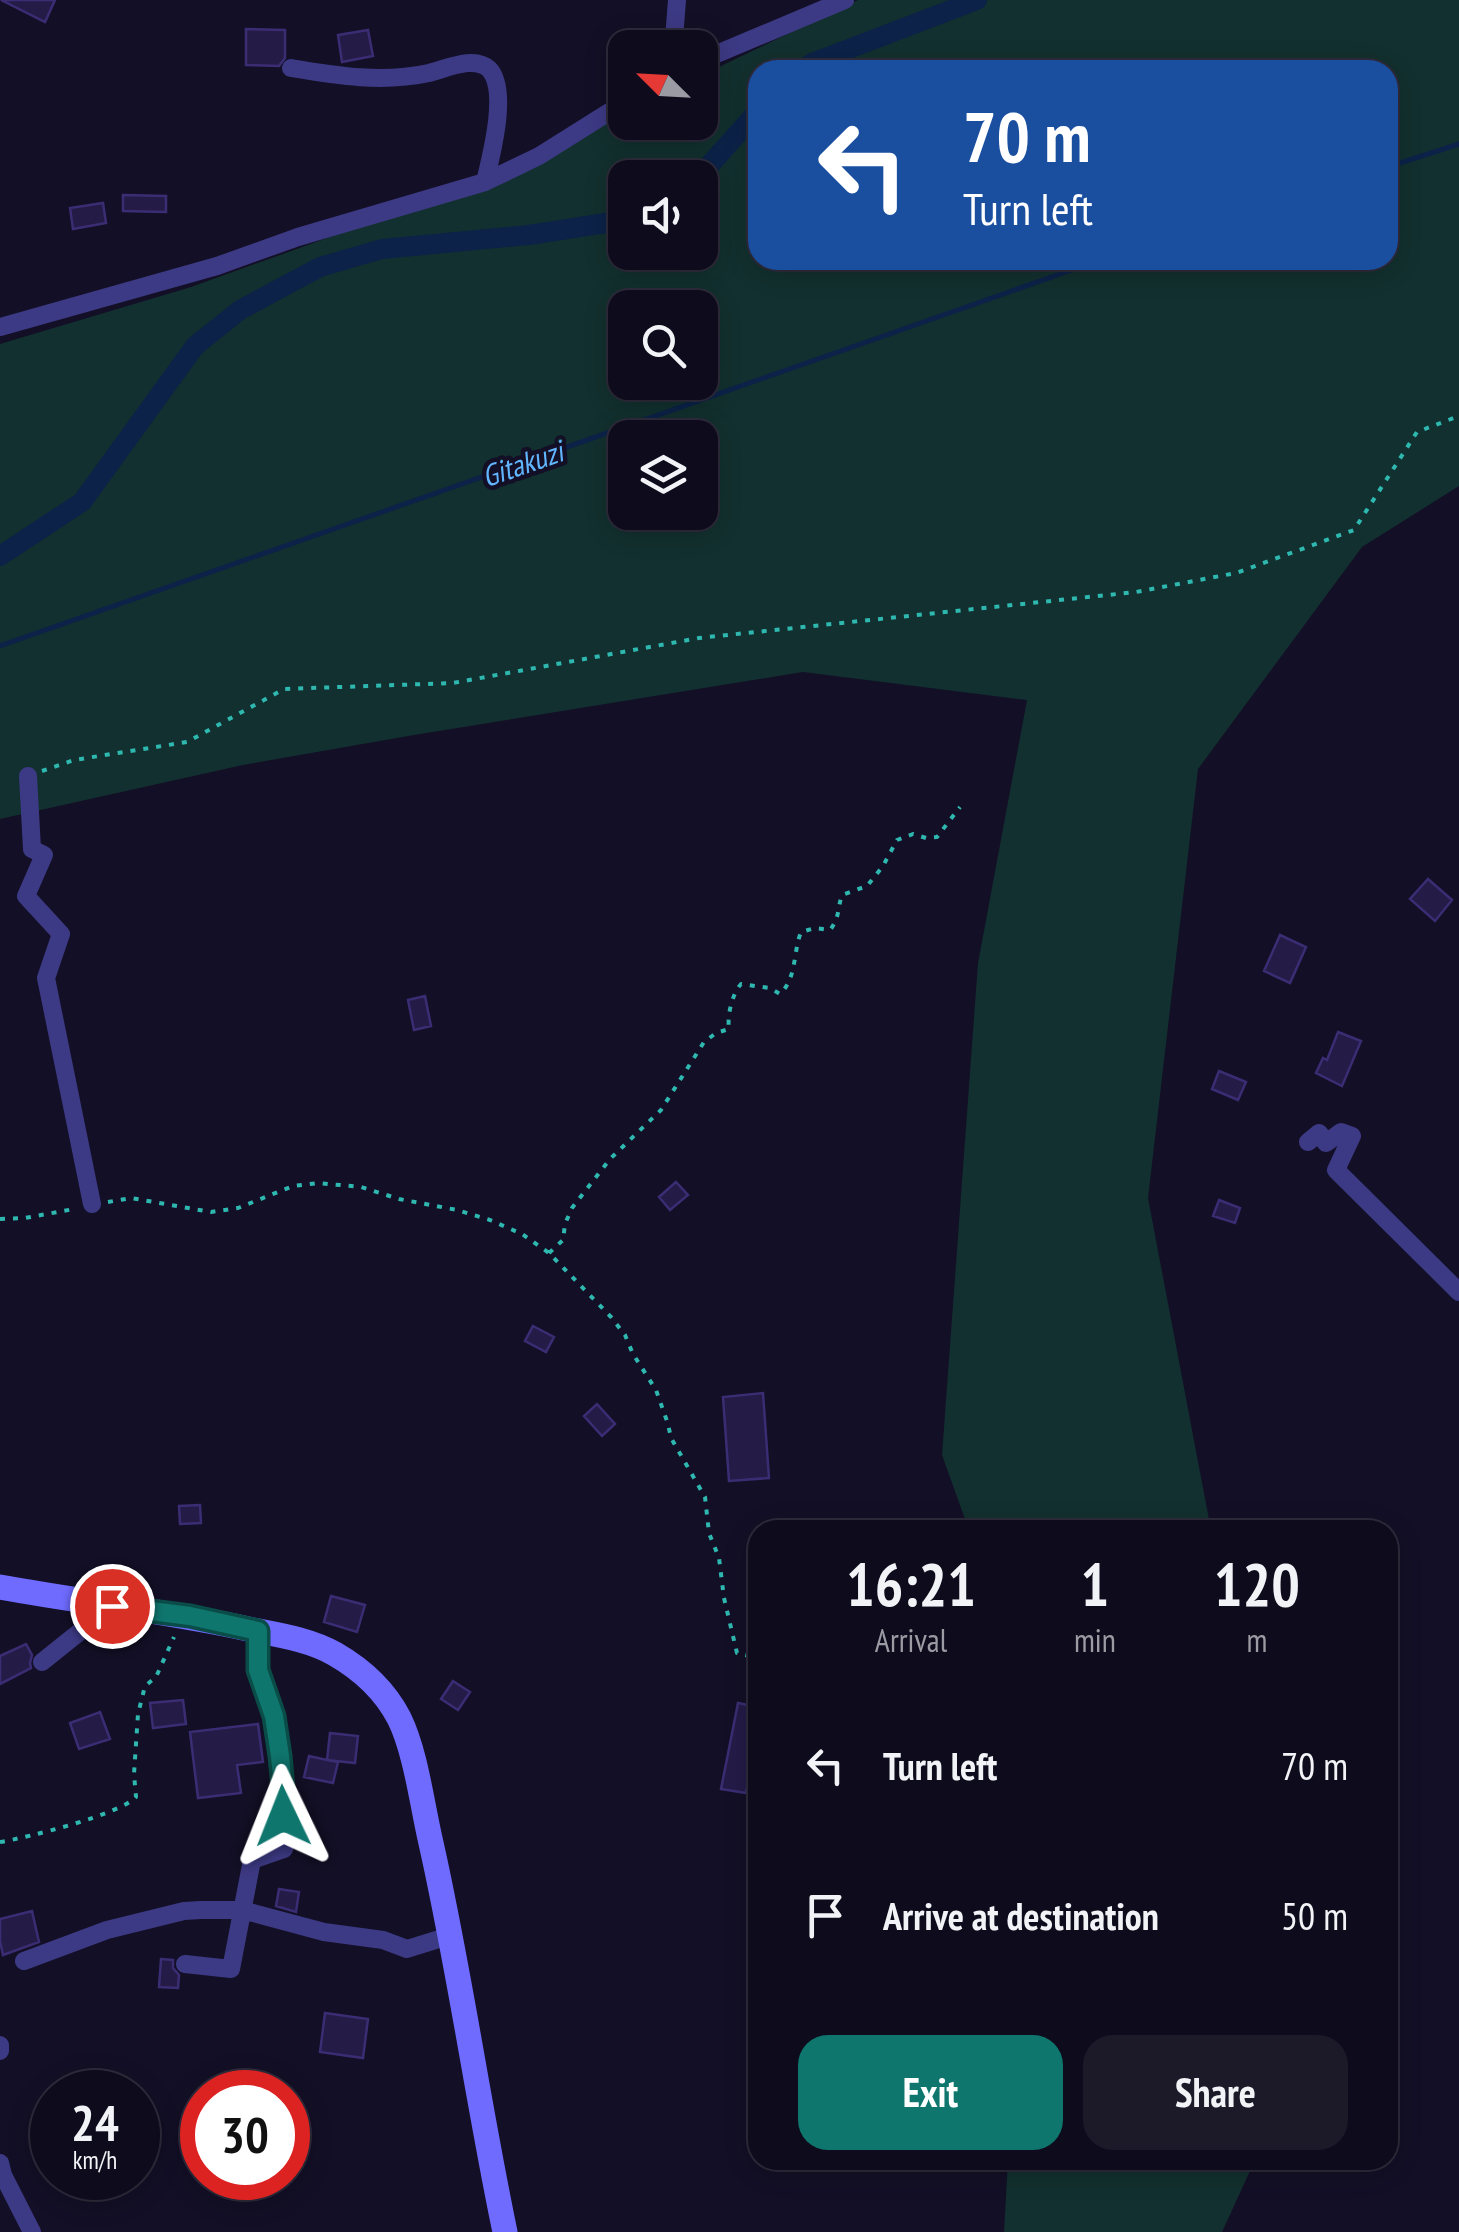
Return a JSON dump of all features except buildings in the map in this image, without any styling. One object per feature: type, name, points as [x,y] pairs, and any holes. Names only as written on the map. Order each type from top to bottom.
[{"type":"main road","points":[[0,1587],[178,1615],[307,1641],[359,1669],[392,1707],[407,1736],[452,1935],[505,2232]]},
{"type":"street","points":[[675,30],[677,0]]},
{"type":"street","points":[[718,53],[845,0]]},
{"type":"street","points":[[291,68],[375,79],[483,64],[492,72],[497,88],[494,142],[485,182]]},
{"type":"street","points":[[0,328],[217,266],[298,237],[485,182],[538,156],[608,113]]},
{"type":"street","points":[[28,776],[32,849],[44,855],[26,896],[61,934],[46,978],[92,1204]]},
{"type":"street","points":[[1308,1142],[1319,1133],[1326,1143],[1341,1132],[1352,1136],[1336,1170],[1459,1292]]},
{"type":"street","points":[[42,1662],[112,1606]]},
{"type":"street","points":[[185,1964],[231,1969],[252,1860],[284,1849],[287,1843],[274,1716],[258,1670],[258,1631]]},
{"type":"street","points":[[24,1961],[108,1930],[184,1911],[242,1910],[324,1932],[383,1940],[407,1949],[452,1935]]},
{"type":"street","points":[[0,2163],[32,2232]]},
{"type":"path","points":[[28,776],[74,760],[188,742],[284,689],[453,683],[699,638],[1136,592],[1236,573],[1354,530],[1416,432],[1459,416]]},
{"type":"path","points":[[550,1253],[563,1240],[572,1208],[610,1158],[662,1110],[704,1042],[728,1028],[735,990],[740,984],[770,988],[780,994],[788,986],[802,932],[815,928],[830,930],[838,919],[842,895],[867,886],[897,840],[913,834],[938,837],[960,807]]},
{"type":"path","points":[[0,1219],[131,1198],[211,1212],[238,1208],[293,1186],[318,1184],[361,1188],[490,1220],[522,1234],[550,1253],[611,1316],[656,1390],[671,1438],[704,1497],[738,1653],[748,1656]]},
{"type":"path","points":[[0,1842],[72,1824],[130,1804],[136,1797],[138,1714],[145,1686],[156,1676],[167,1655],[178,1615]]},
{"type":"green space","points":[[858,0],[1459,0],[1459,486],[1362,547],[1198,769],[1148,1198],[1209,1520],[965,1520],[942,1455],[978,963],[1027,700],[803,672],[243,765],[0,819],[0,344],[191,287],[380,219],[581,137],[608,122],[608,140],[718,140],[718,67]]},
{"type":"green space","points":[[1007,2170],[1250,2170],[1222,2232],[1004,2232]]},
{"type":"waterway","points":[[820,60],[977,0]]},
{"type":"waterway","points":[[714,160],[748,122]]},
{"type":"waterway","name":"Gitakuzi","points":[[1398,164],[1459,144]]},
{"type":"waterway","points":[[0,556],[82,502],[195,346],[240,310],[320,267],[382,249],[529,235],[608,223]]},
{"type":"waterway","name":"Gitakuzi","points":[[0,646],[1072,270]]},
{"type":"route","points":[[112,1606],[190,1616],[258,1631],[258,1670],[274,1716],[283,1816]]}]
